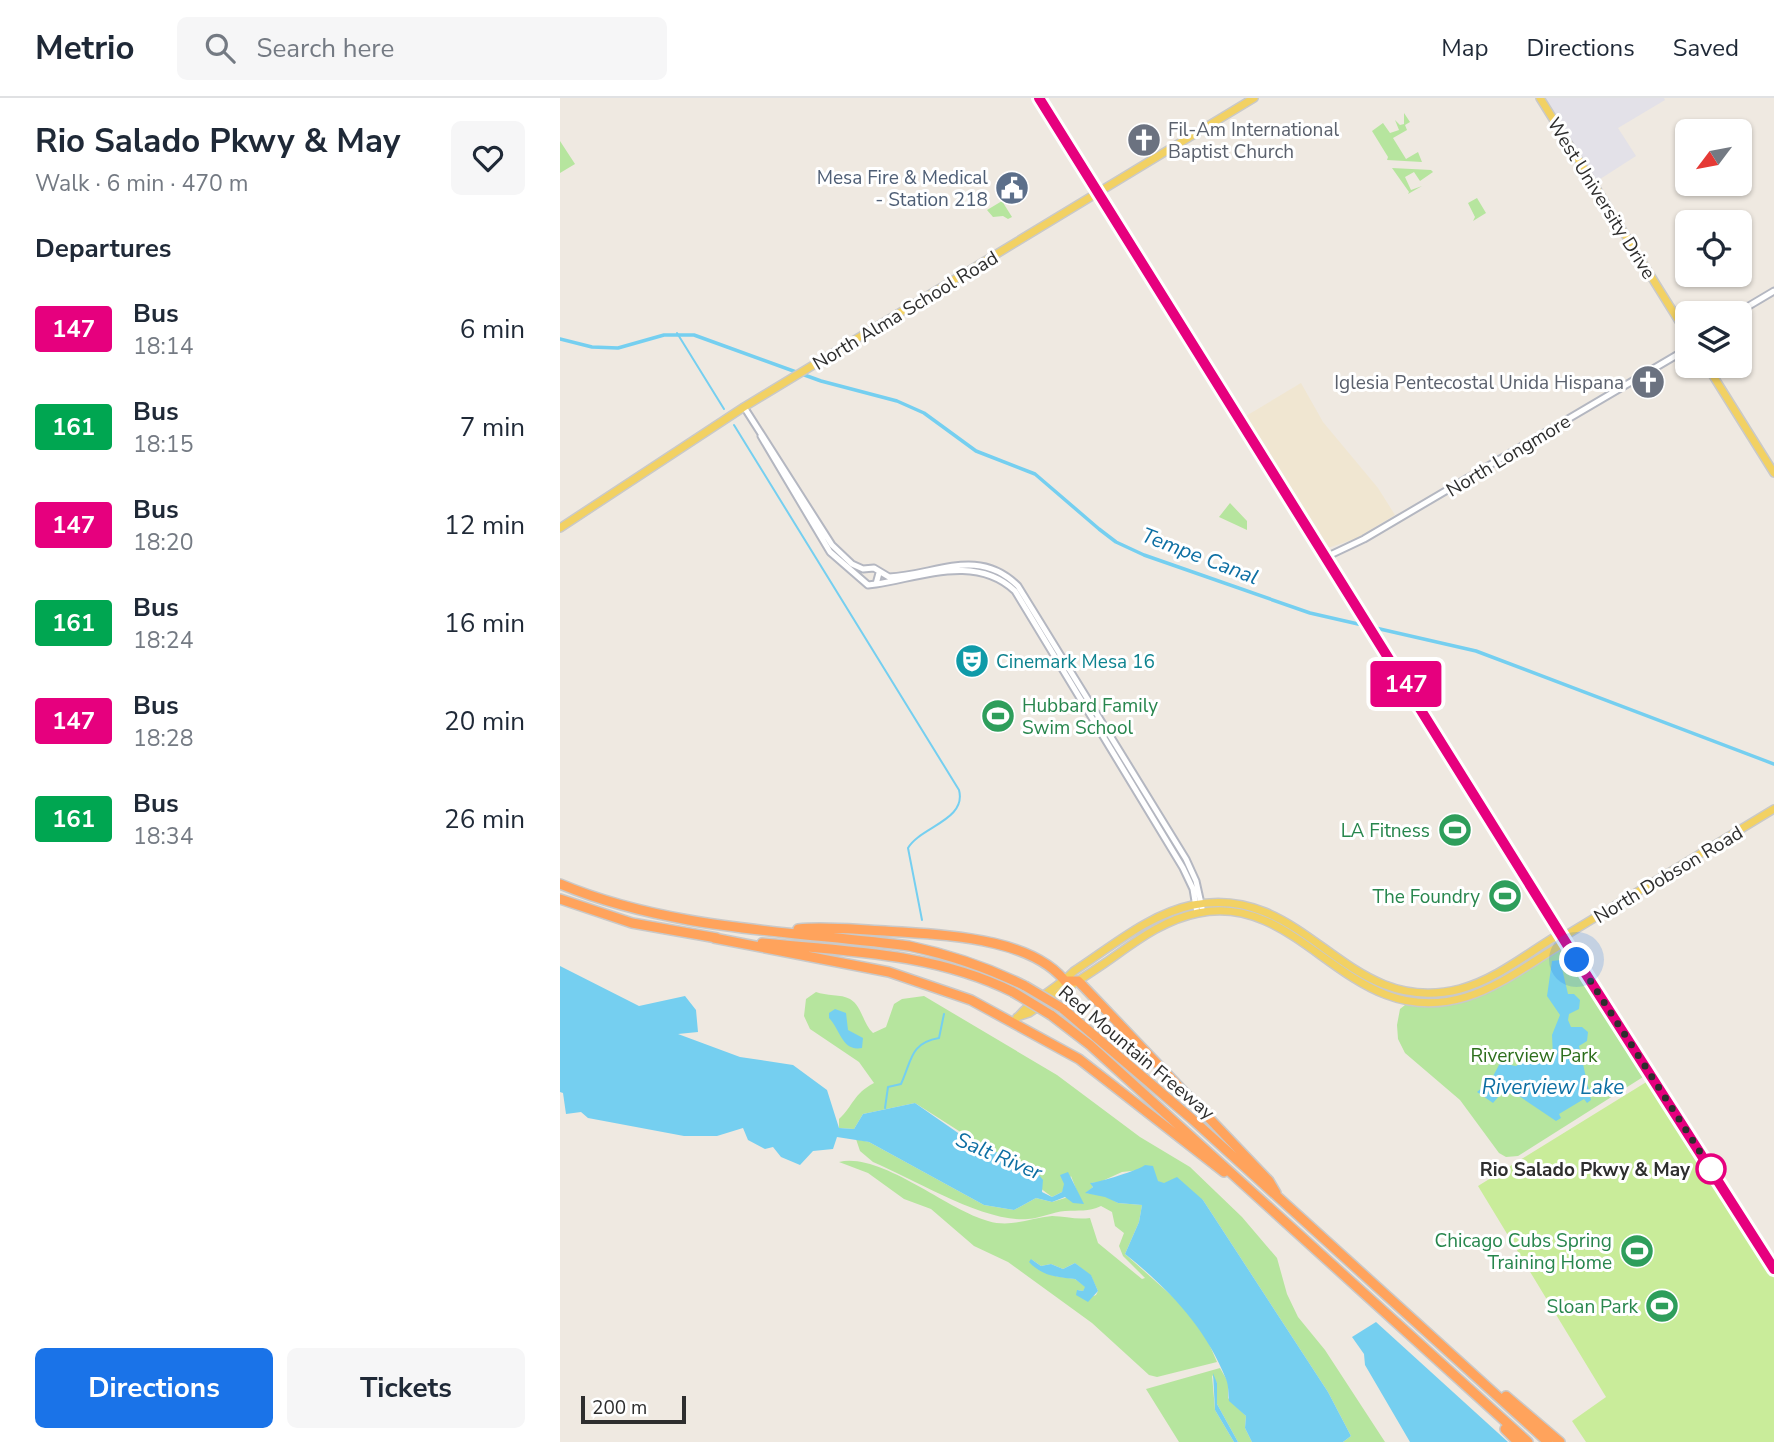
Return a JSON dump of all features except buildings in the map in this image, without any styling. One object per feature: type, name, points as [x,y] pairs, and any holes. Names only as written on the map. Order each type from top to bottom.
[{"type":"highway","name":"Red Mountain Freeway","points":[[560,882],[591,897],[662,916],[945,954],[985,966],[1026,986],[1062,1008],[1279,1197],[1548,1442]]},
{"type":"highway","name":"Red Mountain Freeway","points":[[560,899],[632,923],[714,938],[905,957],[975,976],[1013,992],[1051,1015],[1090,1045],[1528,1442]]},
{"type":"highway","points":[[783,931],[838,929],[979,940],[1027,955],[1057,970],[1269,1181],[1279,1197]]},
{"type":"highway","points":[[714,938],[899,975],[971,1000],[1015,1019],[1086,1064],[1218,1169],[1233,1175]]},
{"type":"highway","points":[[1414,1341],[1518,1442]]},
{"type":"highway","points":[[1492,1390],[1503,1394],[1560,1442]]},
{"type":"main road","points":[[1039,98],[1563,937],[1774,1269]]},
{"type":"main road","name":"North Alma School Road","points":[[560,528],[729,416],[1254,98]]},
{"type":"main road","name":"West University Drive","points":[[1540,98],[1675,315]]},
{"type":"main road","points":[[1715,378],[1774,473]]},
{"type":"main road","name":"North Dobson Road","points":[[1071,983],[1073,971],[1154,919],[1233,903],[1282,918],[1353,970],[1396,990],[1431,994],[1447,992],[1476,984],[1553,938],[1563,937],[1774,809]]},
{"type":"main road","name":"North Dobson Road","points":[[1015,1019],[1021,1010],[1071,983],[1155,929],[1199,909],[1250,915],[1289,933],[1352,979],[1383,994],[1410,1001],[1446,1002],[1494,985],[1559,946],[1563,937]]},
{"type":"main road","points":[[1289,933],[1297,933],[1321,951],[1326,949]]},
{"type":"main road","points":[[1320,956],[1327,955],[1343,967],[1353,970]]},
{"type":"street","points":[[1752,304],[1774,291]]},
{"type":"street","name":"North Longmore","points":[[1326,557],[1368,537],[1675,355]]},
{"type":"street","points":[[744,407],[837,551],[852,564],[865,569],[874,568],[878,573],[892,577],[950,564],[969,564],[997,571],[1018,586],[1186,859],[1196,881],[1199,909]]},
{"type":"street","points":[[760,433],[764,445],[826,545],[840,563],[868,584],[971,569],[995,576],[1013,589],[1178,859],[1191,883],[1199,909]]},
{"type":"street","points":[[862,578],[865,569]]},
{"type":"street","points":[[876,583],[878,573]]},
{"type":"shaded area","points":[[1545,98],[1665,100],[1618,128],[1636,156],[1597,181]]},
{"type":"shaded area","points":[[1301,383],[1323,422],[1378,488],[1395,515],[1357,538],[1331,547],[1327,547],[1246,416]]},
{"type":"green space","points":[[1404,113],[1410,122],[1405,125],[1407,130],[1393,138],[1406,159],[1418,152],[1422,162],[1387,160],[1388,157],[1372,131],[1383,123],[1390,133],[1399,130],[1395,120],[1400,125],[1404,124]]},
{"type":"green space","points":[[560,141],[575,164],[560,173]]},
{"type":"green space","points":[[1392,168],[1433,172],[1420,181],[1414,172],[1405,177],[1411,190],[1422,186],[1408,194]]},
{"type":"green space","points":[[1477,198],[1486,213],[1473,221],[1475,217],[1468,203]]},
{"type":"green space","points":[[1002,201],[1012,217],[1008,219],[1003,216],[993,217],[987,210]]},
{"type":"green space","points":[[1230,503],[1247,521],[1247,530],[1219,517]]},
{"type":"green space","name":"Riverview Park","points":[[1560,949],[1565,951],[1643,1077],[1518,1156],[1506,1157],[1499,1153],[1460,1100],[1405,1053],[1398,1039],[1400,1009],[1405,1005],[1449,1003],[1469,998],[1505,983]]},
{"type":"green space","points":[[816,992],[850,999],[873,1033],[886,1027],[894,1004],[902,999],[924,996],[1057,1075],[1140,1137],[1190,1167],[1242,1217],[1277,1258],[1287,1294],[1298,1317],[1325,1350],[1385,1442],[1343,1442],[1351,1436],[1328,1392],[1203,1200],[1157,1181],[1140,1170],[1122,1172],[1091,1183],[1093,1187],[1086,1193],[1105,1196],[1118,1203],[1142,1205],[1139,1222],[1125,1254],[1181,1304],[1207,1339],[1217,1362],[1157,1377],[1149,1375],[1092,1323],[1008,1262],[974,1246],[931,1209],[904,1199],[868,1173],[839,1162],[856,1161],[874,1165],[972,1215],[996,1223],[1013,1223],[1052,1216],[1090,1218],[1098,1243],[1142,1279],[1145,1278],[1123,1256],[1119,1246],[1124,1233],[1115,1226],[1112,1212],[1101,1206],[1028,1219],[1010,1218],[970,1207],[873,1162],[860,1151],[856,1139],[869,1142],[984,1205],[1014,1210],[1036,1198],[1052,1202],[1078,1194],[1071,1176],[1062,1192],[1052,1197],[995,1154],[915,1103],[863,1114],[854,1129],[839,1128],[839,1119],[858,1096],[874,1083],[859,1062],[810,1029],[804,1016],[806,999]],"holes":[[[1031,1259],[1041,1266],[1051,1264],[1063,1269],[1075,1263],[1091,1276],[1098,1291],[1091,1297],[1077,1290],[1083,1291],[1086,1287],[1075,1279],[1046,1272]]]},
{"type":"green space","name":"Chicago Cubs Spring Training Home","points":[[1648,1081],[1774,1278],[1774,1442],[1586,1442],[1572,1421],[1606,1397],[1478,1186]]},
{"type":"green space","points":[[1220,1368],[1228,1382],[1228,1398],[1246,1416],[1245,1428],[1252,1442],[1238,1442],[1217,1404],[1217,1383],[1212,1375],[1215,1410],[1234,1442],[1179,1442],[1146,1389]]},
{"type":"water","name":"Riverview Lake","points":[[1560,960],[1568,994],[1574,994],[1580,1000],[1579,1009],[1569,1014],[1568,1020],[1571,1027],[1582,1027],[1588,1032],[1587,1041],[1579,1046],[1591,1100],[1587,1103],[1584,1099],[1559,1114],[1561,1118],[1556,1121],[1519,1096],[1518,1086],[1506,1088],[1493,1103],[1477,1092],[1491,1080],[1500,1063],[1516,1066],[1527,1059],[1542,1064],[1553,1057],[1552,1035],[1560,1015],[1547,996],[1552,961]]},
{"type":"water","name":"Salt River","points":[[560,966],[639,1006],[685,996],[696,1010],[698,1032],[678,1034],[740,1057],[793,1065],[827,1090],[839,1128],[854,1129],[863,1114],[915,1103],[961,1135],[1036,1171],[1043,1180],[1042,1192],[1052,1197],[1062,1192],[1064,1184],[1060,1175],[1068,1172],[1084,1204],[1073,1203],[1065,1197],[1052,1202],[1036,1198],[1014,1210],[984,1205],[869,1142],[837,1137],[833,1149],[813,1151],[800,1165],[781,1157],[773,1147],[765,1149],[748,1140],[743,1128],[717,1136],[684,1136],[588,1118],[581,1112],[566,1114],[563,1093],[560,1092]]},
{"type":"water","points":[[835,1009],[846,1013],[848,1030],[863,1038],[862,1048],[850,1047],[842,1039],[829,1018],[829,1013]]},
{"type":"water","points":[[1145,1165],[1153,1166],[1158,1181],[1164,1183],[1177,1177],[1203,1200],[1328,1392],[1351,1436],[1343,1442],[1252,1442],[1245,1428],[1246,1416],[1229,1401],[1226,1379],[1218,1360],[1197,1326],[1171,1295],[1125,1254],[1139,1222],[1142,1205],[1118,1203],[1085,1193],[1093,1187],[1090,1183],[1119,1176]]},
{"type":"water","points":[[1031,1259],[1041,1266],[1051,1264],[1063,1269],[1075,1263],[1091,1275],[1098,1291],[1088,1302],[1076,1295],[1077,1290],[1083,1291],[1085,1287],[1075,1279],[1045,1273],[1029,1262]]},
{"type":"water","points":[[1376,1322],[1508,1442],[1410,1442],[1365,1365],[1364,1354],[1352,1337]]},
{"type":"water","points":[[1213,1373],[1217,1383],[1217,1404],[1238,1442],[1234,1442],[1215,1410]]},
{"type":"waterway","points":[[677,333],[724,409]]},
{"type":"waterway","name":"Tempe Canal","points":[[560,339],[592,347],[618,348],[664,335],[694,335],[821,381],[897,401],[924,413],[976,451],[1035,474],[1116,542],[1144,555],[1310,613],[1476,651],[1774,764]]},
{"type":"waterway","points":[[734,425],[959,790],[960,800],[950,816],[922,834],[908,848],[922,920]]},
{"type":"waterway","points":[[885,1108],[888,1087],[901,1084],[917,1048],[929,1040],[939,1038],[944,1014]]},
{"type":"bus line","name":"147","points":[[1039,98],[1568,946],[1774,1269]]},
{"type":"place","name":"Fil-Am International Baptist Church","points":[[1144,140]]},
{"type":"place","name":"Mesa Fire & Medical - Station 218","points":[[1012,188]]},
{"type":"place","name":"Iglesia Pentecostal Unida Hispana","points":[[1648,382]]},
{"type":"place","name":"Cinemark Mesa 16","points":[[972,661]]},
{"type":"place","name":"Hubbard Family Swim School","points":[[998,716]]},
{"type":"place","name":"LA Fitness","points":[[1455,830]]},
{"type":"place","name":"The Foundry","points":[[1505,896]]},
{"type":"place","name":"Rio Salado Pkwy & May","points":[[1711,1169]]},
{"type":"place","name":"Chicago Cubs Spring Training Home","points":[[1637,1251]]},
{"type":"place","name":"Sloan Park","points":[[1662,1306]]},
{"type":"route","points":[[1577,960],[1711,1169]]}]
